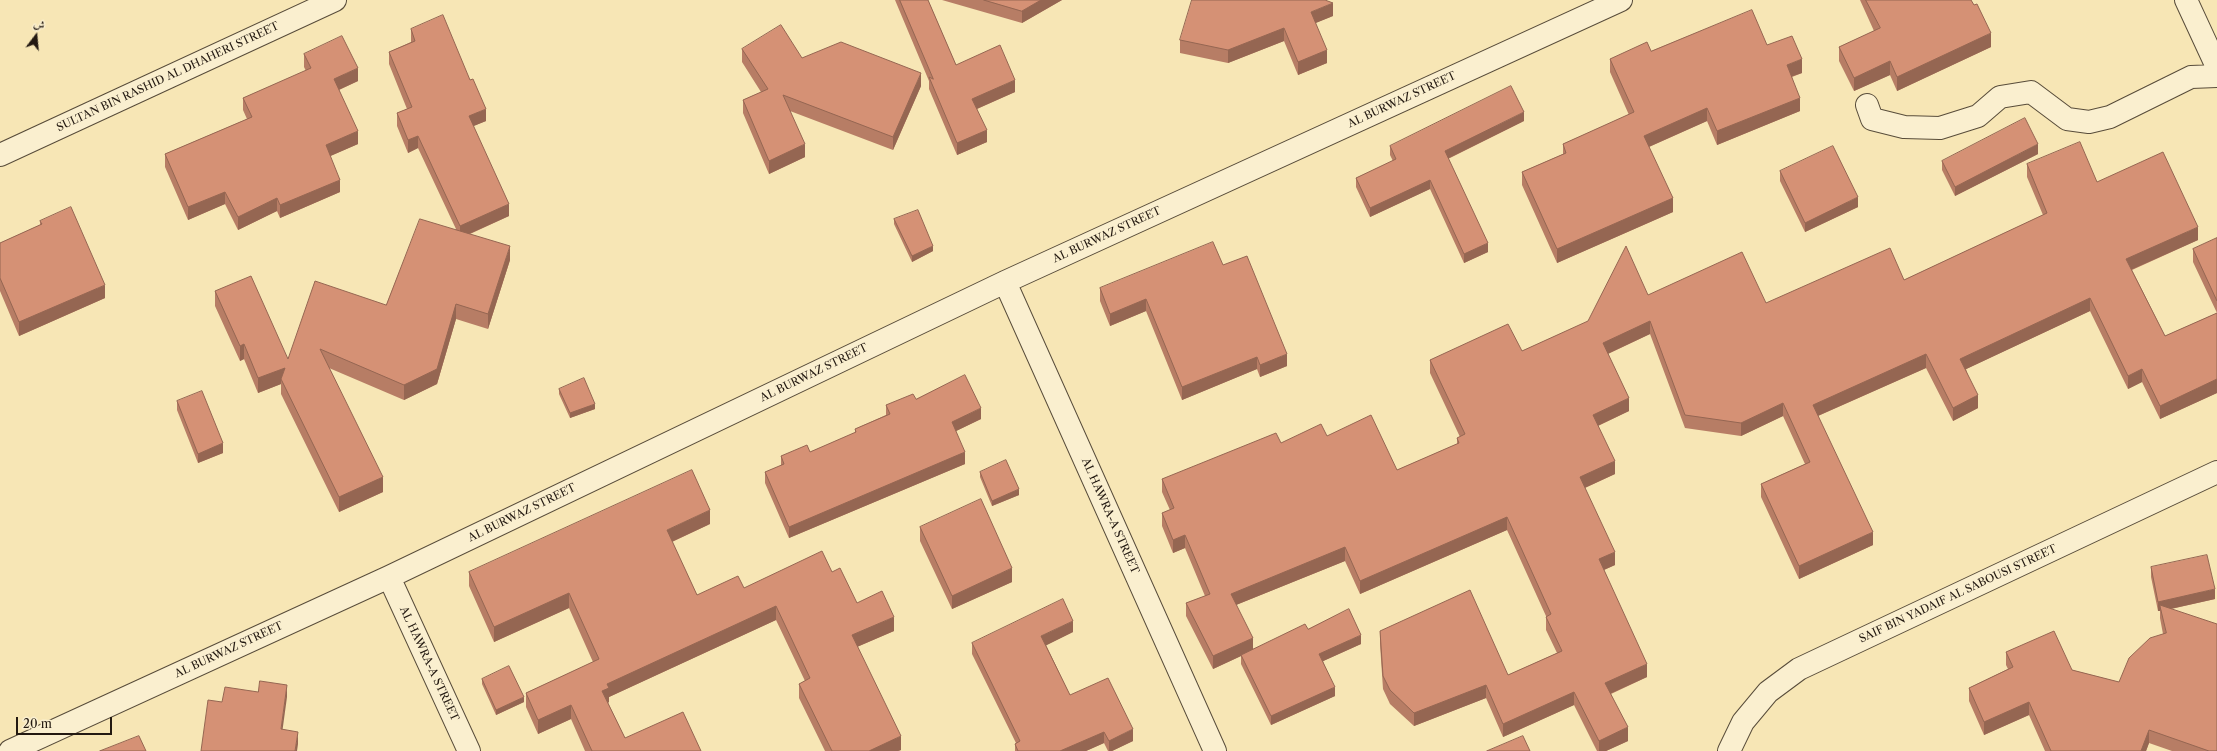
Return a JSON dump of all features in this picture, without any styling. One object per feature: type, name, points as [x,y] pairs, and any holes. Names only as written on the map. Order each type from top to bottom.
[{"type":"street","name":"SULTAN BIN RASHID AL DHAHERI STREET","points":[[0,155],[335,0]]},
{"type":"street","name":"AL BURWAZ STREET","points":[[10,751],[388,577],[1005,282],[1621,0]]},
{"type":"street","points":[[2186,0],[2217,66]]},
{"type":"street","points":[[1867,105],[1872,119],[1904,127],[1940,128],[1978,116],[2000,97],[2031,92],[2067,119],[2089,122],[2110,117],[2191,77],[2217,76]]},
{"type":"street","name":"AL HAWRA-A STREET","points":[[1005,282],[1216,751]]},
{"type":"street","name":"SAIF BIN YADAIF AL SABOUSI STREET","points":[[1729,751],[1743,722],[1768,692],[1799,669],[2217,472]]},
{"type":"street","name":"AL HAWRA-A STREET","points":[[388,577],[469,751]]},
{"type":"building","points":[[900,0],[928,0],[956,65],[1000,45],[1015,80],[972,99],[987,130],[957,143],[929,77],[933,79]]},
{"type":"building","points":[[984,0],[1041,0],[1022,11]]},
{"type":"building","points":[[1192,0],[1325,0],[1333,3],[1311,12],[1327,50],[1298,62],[1284,28],[1228,50],[1180,40]]},
{"type":"building","points":[[1866,0],[1971,0],[1974,5],[1977,4],[1991,33],[1897,77],[1890,61],[1854,78],[1839,47],[1880,28]]},
{"type":"building","points":[[1752,10],[1767,45],[1792,36],[1802,59],[1787,65],[1800,98],[1717,131],[1707,108],[1644,136],[1673,198],[1557,249],[1522,172],[1566,153],[1563,144],[1634,112],[1610,59],[1647,42],[1651,51]]},
{"type":"building","points":[[443,15],[470,80],[473,79],[486,109],[469,116],[509,204],[460,226],[418,136],[408,140],[397,113],[412,107],[389,52],[415,41],[411,29]]},
{"type":"building","points":[[781,25],[802,58],[841,42],[921,73],[893,137],[783,95],[805,144],[769,161],[743,100],[768,89],[742,49]]},
{"type":"building","points":[[342,36],[358,68],[334,79],[358,131],[326,145],[340,180],[280,205],[277,198],[238,217],[225,192],[188,207],[165,154],[252,117],[243,98],[311,68],[304,54]]},
{"type":"building","points":[[1511,86],[1524,112],[1445,151],[1488,243],[1464,254],[1430,180],[1370,208],[1356,178],[1396,159],[1390,146]]},
{"type":"building","points":[[2025,118],[2038,144],[1955,187],[1942,161]]},
{"type":"building","points":[[2080,142],[2097,182],[2163,152],[2198,227],[2126,259],[2165,336],[2217,313],[2217,379],[2160,406],[2142,369],[2128,376],[2090,298],[1960,359],[1978,395],[1953,408],[1926,354],[1813,405],[1873,532],[1799,566],[1761,484],[1810,462],[1783,403],[1741,423],[1685,415],[1650,321],[1603,343],[1629,398],[1593,415],[1615,461],[1580,477],[1615,552],[1599,559],[1647,664],[1605,683],[1628,727],[1599,741],[1574,692],[1503,724],[1486,685],[1414,713],[1390,690],[1383,676],[1380,631],[1470,590],[1508,675],[1562,651],[1546,617],[1551,614],[1507,517],[1360,581],[1345,547],[1231,594],[1253,638],[1213,656],[1186,603],[1210,594],[1185,535],[1173,540],[1162,513],[1174,508],[1162,479],[1276,433],[1281,443],[1321,424],[1327,436],[1371,415],[1397,470],[1459,443],[1457,438],[1465,434],[1430,360],[1508,324],[1522,351],[1588,321],[1626,246],[1648,295],[1742,252],[1766,303],[1890,248],[1904,280],[2047,213],[2027,164]]},
{"type":"building","points":[[1833,146],[1858,197],[1805,223],[1780,171]]},
{"type":"building","points":[[71,207],[105,285],[19,322],[0,278],[0,243],[42,224],[40,221]]},
{"type":"building","points":[[918,210],[933,246],[912,256],[894,219]]},
{"type":"building","points":[[420,219],[510,246],[488,314],[456,304],[437,369],[404,385],[320,349],[383,477],[339,497],[281,379],[285,368],[258,378],[244,344],[240,346],[215,291],[251,276],[288,359],[315,281],[386,305]]},
{"type":"building","points":[[2217,238],[2217,301],[2193,249]]},
{"type":"building","points":[[1213,242],[1223,265],[1247,256],[1287,354],[1260,365],[1257,357],[1182,387],[1146,299],[1110,314],[1100,288]]},
{"type":"building","points":[[965,375],[981,408],[952,422],[965,452],[789,527],[765,472],[784,464],[781,456],[807,445],[810,452],[856,432],[855,429],[890,414],[886,405],[913,394],[916,399]]},
{"type":"building","points":[[584,378],[595,404],[570,413],[559,389]]},
{"type":"building","points":[[202,391],[223,443],[198,454],[177,401]]},
{"type":"building","points":[[1006,460],[1019,489],[992,501],[980,472]]},
{"type":"building","points":[[692,470],[710,510],[667,530],[697,595],[738,576],[744,588],[822,551],[832,572],[840,568],[857,603],[882,591],[894,617],[852,635],[901,736],[869,751],[832,751],[799,684],[810,678],[776,606],[607,684],[609,688],[602,691],[625,738],[683,712],[701,751],[592,751],[571,705],[538,720],[526,693],[599,659],[569,593],[494,627],[469,572]]},
{"type":"building","points":[[981,499],[1012,568],[952,596],[920,527]]},
{"type":"building","points":[[2207,555],[2215,589],[2158,602],[2151,567]]},
{"type":"building","points":[[1063,599],[1073,621],[1041,636],[1070,695],[1108,678],[1133,729],[1109,741],[1104,732],[1060,751],[1018,751],[1015,744],[1020,741],[972,643]]},
{"type":"building","points":[[2160,605],[2217,624],[2217,751],[2209,751],[2149,730],[2141,751],[2051,751],[2029,702],[1984,722],[1969,688],[2013,667],[2006,652],[2054,631],[2072,670],[2119,682],[2129,658],[2150,638],[2166,633]]},
{"type":"building","points":[[1349,609],[1361,635],[1319,654],[1335,687],[1271,716],[1241,655],[1305,624],[1308,629]]},
{"type":"building","points":[[509,666],[524,697],[496,710],[482,679]]},
{"type":"building","points":[[260,681],[287,685],[281,729],[298,732],[295,751],[201,751],[208,700],[222,702],[225,687],[258,692]]},
{"type":"building","points":[[139,736],[146,751],[100,751]]},
{"type":"building","points":[[1523,736],[1530,751],[1487,751]]}]
